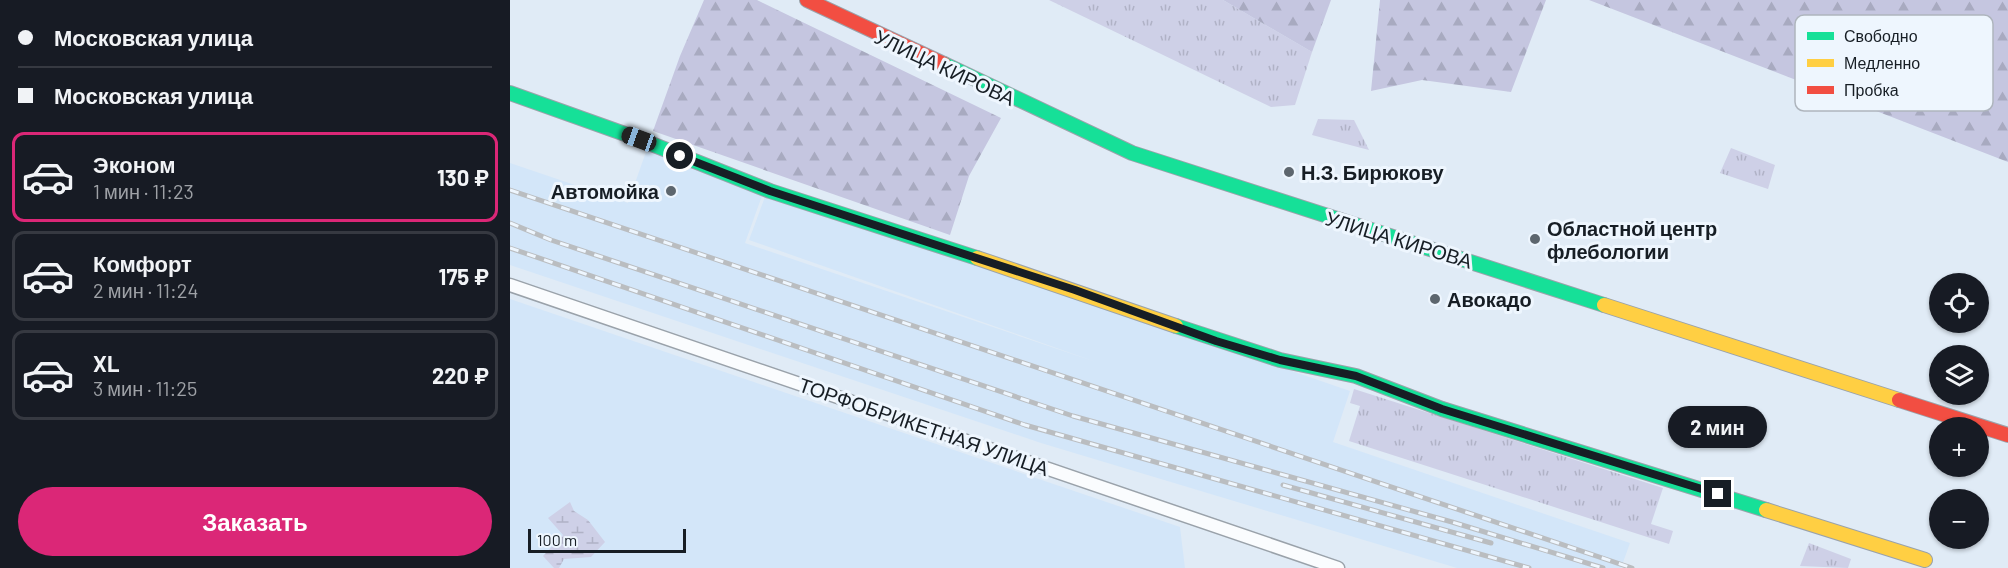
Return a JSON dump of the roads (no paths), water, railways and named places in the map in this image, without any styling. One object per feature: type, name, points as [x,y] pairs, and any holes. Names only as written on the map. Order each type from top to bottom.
[{"type":"street","name":"УЛИЦА КИРОВА","points":[[807,0],[1132,153],[2008,435]]},
{"type":"street","points":[[510,93],[639,139],[770,191],[1075,290],[1216,341],[1280,360],[1356,376],[1442,409],[1925,560]]},
{"type":"street","name":"ТОРФОБРИКЕТНАЯ УЛИЦА","points":[[510,285],[1338,568]]},
{"type":"railway","points":[[510,190],[1632,568]]},
{"type":"railway","points":[[510,223],[551,240],[1073,416],[1452,522],[1603,568]]},
{"type":"railway","points":[[510,248],[1025,425],[1529,568]]},
{"type":"railway","points":[[1283,485],[1491,543]]},
{"type":"place","name":"Н.З. Бирюкову","points":[[1289,172]]},
{"type":"place","name":"Автомойка","points":[[671,191]]},
{"type":"place","name":"Областной центр флебологии","points":[[1535,239]]},
{"type":"place","name":"Авокадо","points":[[1435,299]]}]
